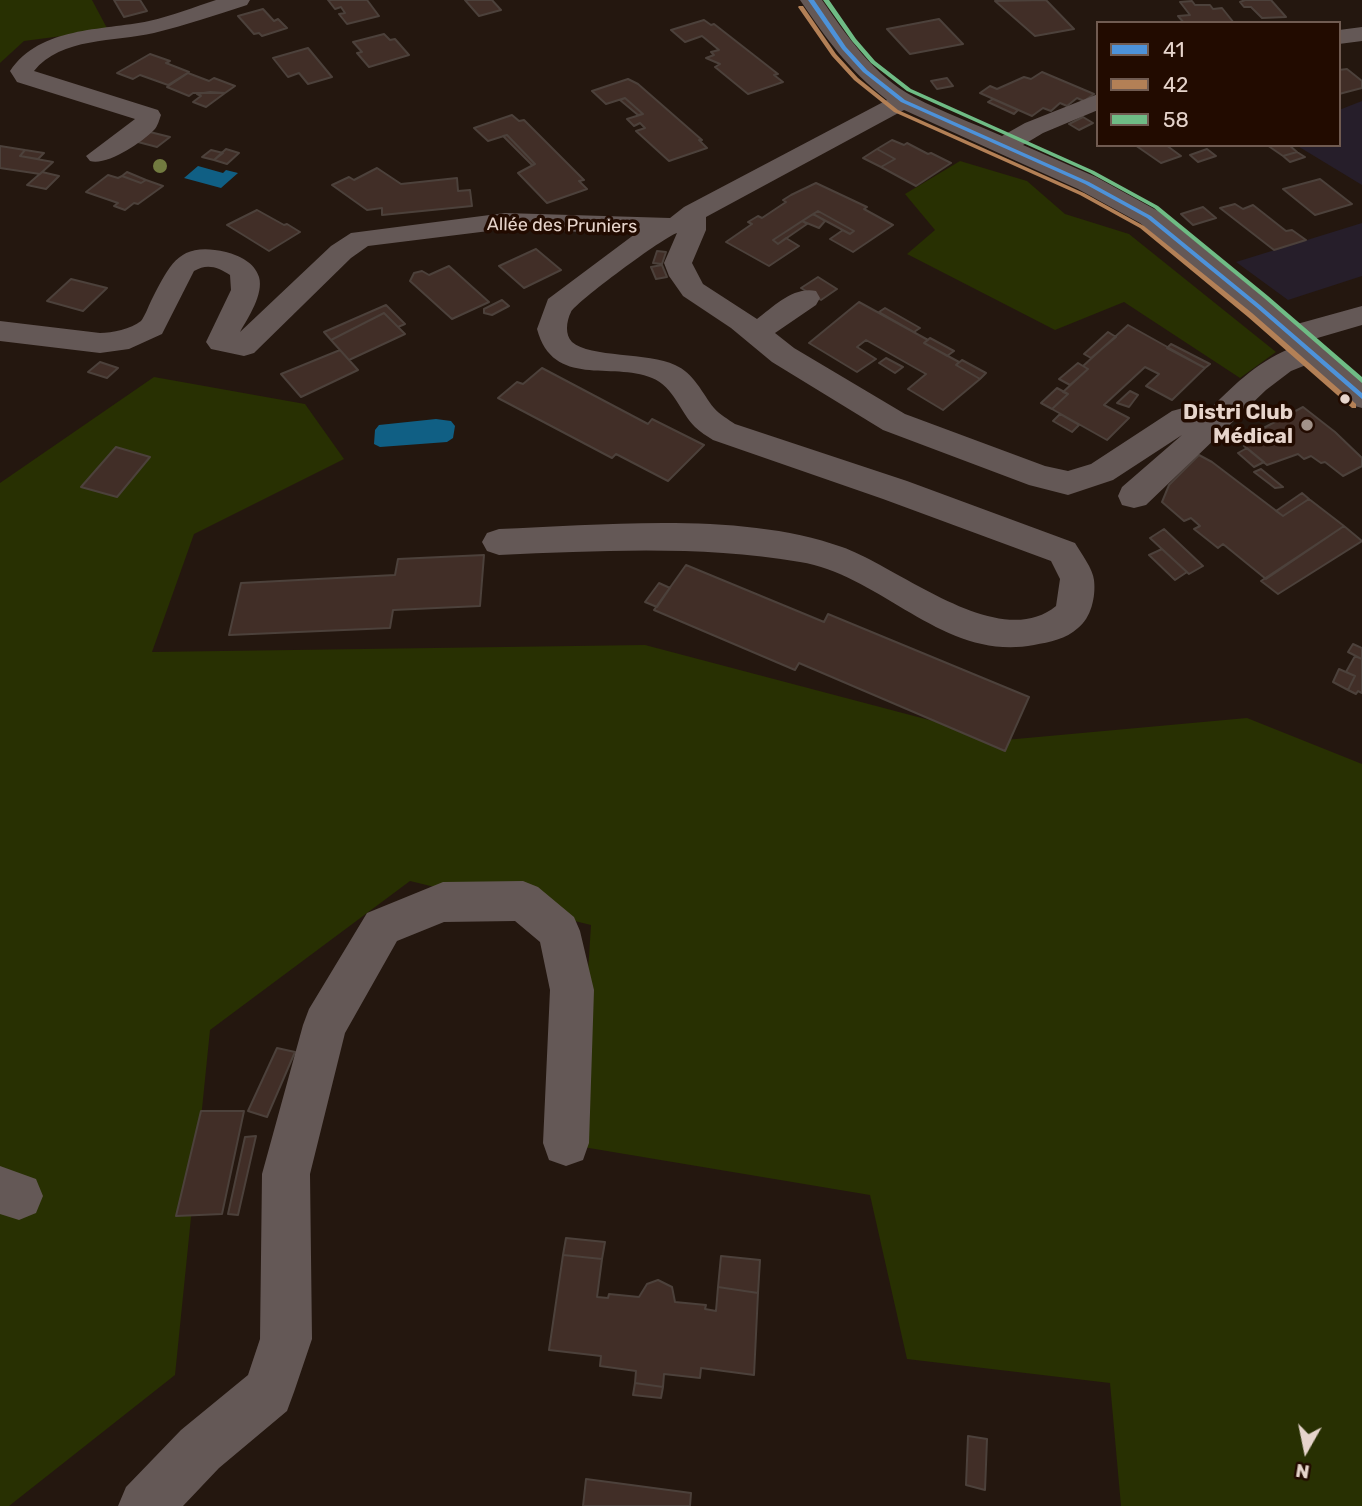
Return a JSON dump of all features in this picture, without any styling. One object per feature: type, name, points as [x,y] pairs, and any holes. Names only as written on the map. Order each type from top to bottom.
[{"type":"street","points":[[99,156],[145,125],[149,115],[25,77],[22,71],[27,63],[50,47],[150,28],[239,0]]},
{"type":"street","points":[[811,0],[844,48],[865,71],[902,102],[1087,183],[1149,217],[1302,343],[1362,397]]},
{"type":"street","points":[[1341,37],[1362,34]]},
{"type":"street","name":"Allée des Pruniers","points":[[0,331],[100,343],[120,342],[152,327],[183,266],[194,259],[214,258],[230,262],[240,269],[245,277],[245,290],[240,304],[220,342],[244,346],[341,252],[361,239],[505,221],[665,227],[678,225],[694,213],[902,102]]},
{"type":"street","points":[[1003,146],[1034,128],[1096,102]]},
{"type":"street","points":[[694,213],[692,230],[678,263],[683,276],[694,290],[783,355],[894,422],[1049,479],[1068,482],[1102,472],[1182,419],[1212,426]]},
{"type":"street","points":[[499,542],[672,535],[807,550],[865,570],[929,608],[985,632],[1013,632],[1054,626],[1073,612],[1077,579],[1063,552],[895,490],[724,432],[707,420],[685,387],[663,370],[649,366],[594,363],[563,351],[555,342],[552,332],[552,318],[558,306],[665,227]]},
{"type":"street","points":[[756,333],[806,298]]},
{"type":"street","points":[[1134,496],[1302,343],[1362,315]]},
{"type":"street","points":[[145,1506],[200,1449],[268,1392],[286,1339],[286,1174],[325,1025],[382,927],[443,902],[523,901],[559,931],[572,990],[566,1143]]},
{"type":"shaded area","points":[[1362,101],[1362,185],[1299,147],[1341,147],[1341,109]]},
{"type":"shaded area","points":[[1362,223],[1362,276],[1288,300],[1236,262]]},
{"type":"green space","points":[[0,0],[92,0],[108,30],[24,41],[0,63]]},
{"type":"green space","points":[[960,161],[1027,181],[1065,214],[1129,234],[1276,352],[1240,378],[1124,302],[1055,330],[907,254],[935,230],[905,194]]},
{"type":"green space","points":[[154,377],[305,404],[344,459],[194,534],[152,652],[645,645],[1005,740],[1247,718],[1362,764],[1362,1506],[1121,1506],[1110,1383],[907,1359],[870,1195],[577,1146],[591,925],[410,881],[210,1030],[175,1375],[9,1506],[0,1506],[0,483]]},
{"type":"water","points":[[198,166],[223,173],[226,170],[238,173],[221,188],[184,178]]},
{"type":"water","points":[[436,419],[451,421],[455,426],[453,438],[447,442],[380,447],[374,444],[375,430],[379,425]]},
{"type":"building","points":[[114,0],[140,0],[147,11],[124,17]]},
{"type":"building","points":[[328,0],[367,0],[379,16],[347,24],[339,14],[345,13],[341,7],[335,9]]},
{"type":"building","points":[[465,0],[492,0],[501,10],[479,16]]},
{"type":"building","points":[[1046,0],[1074,29],[1035,36],[995,1]]},
{"type":"building","points":[[1271,0],[1286,17],[1262,18],[1251,7],[1244,7],[1240,2]]},
{"type":"building","points":[[1192,1],[1195,5],[1222,8],[1232,21],[1182,21],[1178,16],[1190,15],[1180,2]]},
{"type":"building","points":[[263,9],[274,21],[278,19],[287,28],[262,36],[259,33],[254,34],[238,16]]},
{"type":"building","points":[[939,19],[963,44],[910,54],[887,29]]},
{"type":"building","points":[[704,20],[714,24],[778,74],[774,75],[783,82],[748,94],[715,67],[720,64],[706,58],[714,55],[711,52],[719,50],[702,36],[685,42],[671,30]]},
{"type":"building","points":[[384,34],[390,40],[395,39],[409,55],[369,67],[357,53],[362,52],[353,42]]},
{"type":"building","points":[[308,48],[332,77],[308,84],[299,73],[288,77],[273,58]]},
{"type":"building","points":[[150,54],[189,72],[168,85],[140,75],[133,79],[117,73]]},
{"type":"building","points":[[1347,69],[1362,81],[1362,88],[1341,93],[1341,70]]},
{"type":"building","points":[[1042,72],[1094,94],[1084,101],[1077,98],[1067,106],[1060,103],[1051,111],[1043,108],[1032,116],[980,93],[990,86],[997,89],[1024,77],[1031,79]]},
{"type":"building","points":[[188,73],[209,81],[214,78],[235,86],[225,93],[193,93],[189,96],[167,87]]},
{"type":"building","points":[[947,78],[953,86],[937,89],[931,81]]},
{"type":"building","points":[[628,79],[638,84],[702,140],[699,140],[707,148],[669,161],[636,131],[645,128],[640,123],[634,126],[627,119],[643,114],[625,98],[606,104],[592,91]]},
{"type":"building","points":[[225,93],[206,107],[193,102],[201,96],[197,94]]},
{"type":"building","points":[[625,98],[643,114],[638,115],[620,100]]},
{"type":"building","points":[[993,99],[1018,110],[1014,114],[988,102]]},
{"type":"building","points":[[512,115],[519,121],[524,120],[584,180],[579,181],[587,189],[547,203],[518,173],[535,164],[507,135],[488,141],[474,128]]},
{"type":"building","points":[[1083,117],[1093,123],[1079,130],[1069,124]]},
{"type":"building","points":[[150,132],[170,137],[157,147],[138,142]]},
{"type":"building","points":[[507,135],[535,164],[532,165],[503,136]]},
{"type":"building","points":[[892,140],[904,145],[907,143],[951,163],[916,186],[881,167],[895,159],[877,149]]},
{"type":"building","points":[[0,146],[25,150],[20,156],[53,162],[40,174],[0,168]]},
{"type":"building","points":[[1138,147],[1169,147],[1181,156],[1161,163]]},
{"type":"building","points":[[1270,147],[1291,147],[1297,152],[1283,156]]},
{"type":"building","points":[[226,149],[239,153],[227,164],[214,160]]},
{"type":"building","points":[[877,149],[895,159],[881,167],[863,158]]},
{"type":"building","points":[[1207,149],[1216,156],[1198,162],[1190,155]]},
{"type":"building","points":[[25,150],[44,153],[38,159],[20,156]]},
{"type":"building","points":[[211,150],[223,153],[214,160],[202,157]]},
{"type":"building","points":[[1297,152],[1305,157],[1290,162],[1283,156]]},
{"type":"building","points":[[377,168],[401,184],[457,178],[458,191],[470,190],[472,206],[382,215],[382,208],[367,210],[332,185],[349,177],[354,180]]},
{"type":"building","points":[[42,172],[59,176],[46,189],[27,185]]},
{"type":"building","points":[[127,172],[146,180],[141,183],[122,176]]},
{"type":"building","points":[[108,175],[118,178],[122,176],[141,183],[146,180],[163,186],[125,210],[114,206],[118,203],[86,192]]},
{"type":"building","points":[[1320,179],[1352,204],[1315,215],[1283,189]]},
{"type":"building","points":[[816,183],[867,207],[864,209],[893,225],[853,252],[830,239],[843,230],[850,234],[854,231],[818,211],[773,240],[778,244],[786,238],[799,246],[769,266],[726,242],[752,224],[748,222],[758,216],[762,218],[786,202],[783,200]]},
{"type":"building","points":[[1235,204],[1243,209],[1253,205],[1286,231],[1292,230],[1306,240],[1274,250],[1220,208]]},
{"type":"building","points":[[1203,207],[1216,218],[1193,225],[1181,214]]},
{"type":"building","points":[[257,210],[300,232],[269,251],[227,225]]},
{"type":"building","points":[[818,211],[854,231],[850,234],[813,214]]},
{"type":"building","points":[[813,214],[825,221],[819,228],[802,221]]},
{"type":"building","points":[[802,221],[807,224],[778,244],[773,240]]},
{"type":"building","points":[[536,249],[561,270],[524,288],[499,266]]},
{"type":"building","points":[[657,251],[666,252],[662,264],[653,263]]},
{"type":"building","points":[[662,265],[667,277],[656,279],[651,267]]},
{"type":"building","points":[[449,266],[489,302],[452,319],[410,281],[414,273],[422,271],[429,275]]},
{"type":"building","points":[[818,277],[837,289],[821,300],[801,288]]},
{"type":"building","points":[[71,279],[107,288],[83,311],[47,301]]},
{"type":"building","points":[[502,300],[509,306],[492,315],[484,313],[484,309]]},
{"type":"building","points":[[859,302],[928,340],[924,343],[959,362],[956,365],[980,379],[943,410],[908,389],[926,374],[866,340],[857,347],[876,359],[857,372],[809,343]]},
{"type":"building","points":[[386,305],[405,324],[398,327],[384,313],[331,340],[324,332]]},
{"type":"building","points":[[885,308],[920,328],[914,332],[879,312]]},
{"type":"building","points":[[384,313],[405,334],[349,360],[331,340]]},
{"type":"building","points":[[1128,325],[1205,368],[1172,400],[1146,386],[1159,374],[1145,367],[1104,405],[1129,418],[1107,440],[1052,409],[1068,394],[1063,392],[1088,369],[1083,366]]},
{"type":"building","points":[[1108,332],[1116,337],[1091,358],[1084,354]]},
{"type":"building","points":[[930,338],[954,351],[947,356],[924,343]]},
{"type":"building","points":[[1171,344],[1210,364],[1205,368],[1167,348]]},
{"type":"building","points":[[340,350],[358,370],[301,397],[281,374]]},
{"type":"building","points":[[886,358],[903,367],[895,373],[879,363]]},
{"type":"building","points":[[962,360],[986,373],[980,379],[956,365]]},
{"type":"building","points":[[100,362],[118,368],[107,378],[88,372]]},
{"type":"building","points":[[1078,363],[1088,369],[1070,385],[1059,379]]},
{"type":"building","points":[[542,368],[648,424],[652,419],[704,445],[668,481],[616,454],[612,458],[498,398],[517,382],[523,384]]},
{"type":"building","points":[[1057,388],[1068,394],[1052,409],[1041,403]]},
{"type":"building","points":[[1130,391],[1138,395],[1129,407],[1117,403]]},
{"type":"building","points":[[1303,407],[1362,458],[1362,466],[1343,476],[1325,462],[1321,463],[1311,456],[1304,459],[1298,454],[1267,465],[1244,446],[1260,437],[1256,432]]},
{"type":"building","points":[[1060,414],[1079,425],[1072,432],[1053,421]]},
{"type":"building","points":[[116,447],[150,457],[117,497],[81,487]]},
{"type":"building","points":[[1247,448],[1264,462],[1254,467],[1238,453]]},
{"type":"building","points":[[1199,455],[1283,516],[1309,499],[1344,526],[1266,579],[1223,544],[1218,548],[1194,529],[1200,526],[1191,518],[1184,521],[1162,502],[1169,485]]},
{"type":"building","points":[[1261,469],[1283,487],[1275,488],[1254,472]]},
{"type":"building","points":[[1302,493],[1309,499],[1283,516],[1276,511]]},
{"type":"building","points":[[1344,526],[1362,541],[1278,594],[1261,581]]},
{"type":"building","points":[[1164,529],[1203,566],[1189,574],[1150,538]]},
{"type":"building","points":[[1162,549],[1187,572],[1175,580],[1149,555]]},
{"type":"building","points":[[484,555],[480,606],[393,610],[390,628],[229,635],[241,583],[395,575],[398,559]]},
{"type":"building","points":[[686,565],[824,622],[828,614],[1029,697],[1005,751],[799,663],[795,670],[654,610]]},
{"type":"building","points":[[659,583],[670,588],[657,607],[645,602]]},
{"type":"building","points":[[1353,644],[1362,648],[1362,659],[1348,652]]},
{"type":"building","points":[[1355,656],[1362,659],[1362,693],[1358,691],[1356,694],[1348,690],[1355,676],[1346,672]]},
{"type":"building","points":[[1339,669],[1355,676],[1348,690],[1333,682]]},
{"type":"building","points":[[277,1048],[295,1052],[267,1117],[248,1111]]},
{"type":"building","points":[[201,1111],[244,1111],[222,1214],[176,1216]]},
{"type":"building","points":[[256,1136],[238,1215],[228,1214],[245,1137]]},
{"type":"building","points":[[566,1238],[605,1242],[602,1259],[563,1255]]},
{"type":"building","points":[[563,1255],[602,1259],[597,1297],[608,1298],[609,1294],[639,1297],[647,1284],[658,1280],[672,1287],[675,1302],[706,1305],[705,1309],[716,1311],[718,1287],[758,1293],[754,1375],[701,1368],[700,1378],[664,1374],[663,1387],[635,1383],[636,1371],[600,1366],[601,1356],[549,1350]]},
{"type":"building","points":[[721,1256],[760,1260],[758,1293],[718,1287]]},
{"type":"building","points":[[635,1383],[663,1387],[661,1398],[633,1395]]},
{"type":"building","points":[[968,1436],[987,1439],[985,1490],[966,1485]]},
{"type":"building","points":[[586,1479],[691,1493],[690,1506],[583,1506]]},
{"type":"transit line","name":"41","points":[[811,0],[844,48],[865,71],[903,101],[1087,183],[1149,217],[1258,306],[1362,397]]},
{"type":"transit line","name":"58","points":[[826,0],[873,62],[909,90],[1092,172],[1156,207],[1266,297],[1362,381]]},
{"type":"transit line","name":"42","points":[[801,7],[834,55],[856,79],[896,111],[1082,194],[1142,227],[1250,315],[1354,406]]},
{"type":"place","name":"Distri Club Médical","points":[[1307,425]]}]
